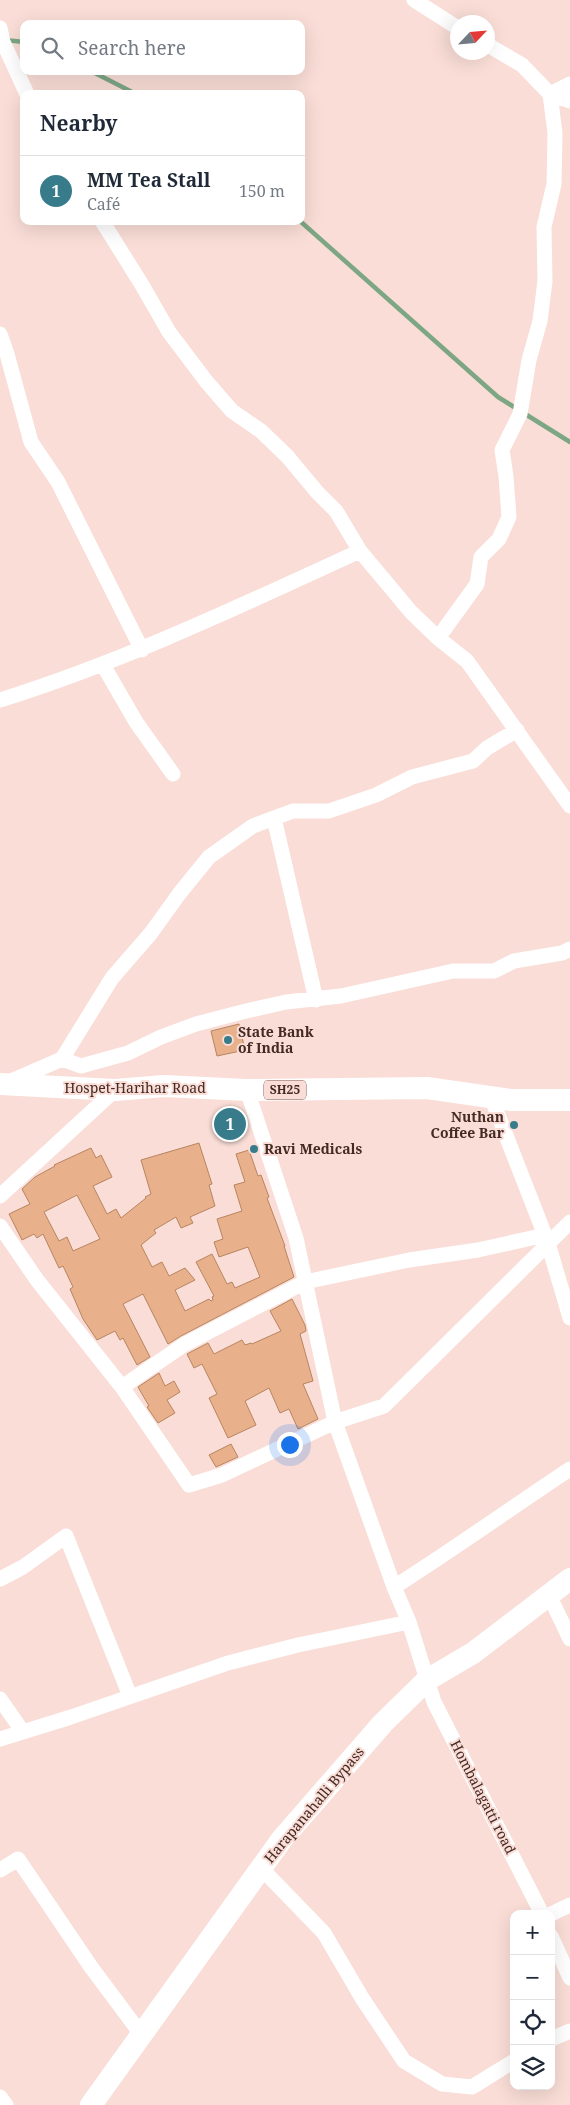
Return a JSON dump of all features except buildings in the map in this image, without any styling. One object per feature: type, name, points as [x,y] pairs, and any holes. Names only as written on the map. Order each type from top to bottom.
[{"type":"main road","name":"Hospet-Harihar Road","points":[[1,1084],[115,1090],[164,1086],[247,1090],[427,1088],[511,1100],[570,1100]]},
{"type":"main road","name":"Harapanahalli Bypass","points":[[91,2105],[282,1839],[371,1738],[427,1680],[474,1653],[570,1579]]},
{"type":"street","points":[[414,0],[450,23]]},
{"type":"street","points":[[0,59],[1,33]]},
{"type":"street","points":[[1,33],[25,90]]},
{"type":"street","points":[[495,50],[522,65],[550,94],[570,101]]},
{"type":"street","points":[[550,94],[570,84]]},
{"type":"street","points":[[438,638],[477,584],[481,557],[499,539],[509,517],[502,450],[520,414],[529,360],[540,321],[545,281],[544,227],[554,184],[555,133],[550,94]]},
{"type":"street","points":[[104,225],[169,332],[206,382],[232,411],[261,431],[287,456],[317,492],[336,511],[360,551],[411,612],[438,638],[468,661],[570,806]]},
{"type":"street","points":[[0,334],[8,354],[31,442],[58,482],[142,650]]},
{"type":"street","points":[[0,700],[62,681],[142,650],[360,551]]},
{"type":"street","points":[[103,665],[136,722],[173,774]]},
{"type":"street","points":[[1,1084],[62,1059],[112,978],[151,933],[209,857],[253,826],[293,811],[328,811],[376,795],[412,777],[473,761],[487,748],[517,730]]},
{"type":"street","points":[[274,818],[316,1000]]},
{"type":"street","points":[[62,1059],[81,1066],[128,1053],[161,1037],[196,1024],[286,1002],[316,1000],[454,971],[494,971],[514,961],[570,949]]},
{"type":"street","points":[[0,1196],[115,1090]]},
{"type":"street","name":"Hombalagatti road","points":[[247,1090],[296,1238],[335,1422],[394,1587],[409,1622],[434,1702],[540,1910]]},
{"type":"street","points":[[491,1097],[547,1239],[570,1318]]},
{"type":"street","points":[[0,1226],[37,1280],[122,1387],[189,1485],[222,1475],[335,1422],[384,1406],[547,1239],[570,1222]]},
{"type":"street","points":[[122,1387],[185,1344],[305,1282],[409,1260],[547,1239]]},
{"type":"street","points":[[394,1587],[457,1547],[498,1516],[570,1469]]},
{"type":"street","points":[[0,1579],[23,1567],[66,1536],[130,1696]]},
{"type":"street","points":[[549,1595],[570,1638]]},
{"type":"street","points":[[0,1739],[228,1663],[298,1645],[409,1622]]},
{"type":"street","points":[[0,1699],[23,1732]]},
{"type":"street","points":[[0,1870],[18,1860],[91,1967],[141,2034]]},
{"type":"street","points":[[261,1868],[324,1932],[362,1998],[404,2062],[442,2084],[472,2087],[510,2063]]},
{"type":"street","points":[[555,1912],[570,1905]]},
{"type":"street","points":[[555,1945],[570,1978]]},
{"type":"street","points":[[555,2037],[570,2031]]},
{"type":"street","points":[[0,2097],[6,2105]]},
{"type":"waterway","points":[[5,40],[20,42]]},
{"type":"waterway","points":[[99,75],[128,90]]},
{"type":"waterway","points":[[304,225],[498,397],[570,442]]},
{"type":"place","name":"State Bank of India","points":[[228,1040]]},
{"type":"place","name":"MM Tea Stall","points":[[230,1124]]},
{"type":"place","name":"Nuthan Coffee Bar","points":[[514,1125]]},
{"type":"place","name":"Ravi Medicals","points":[[254,1149]]}]
